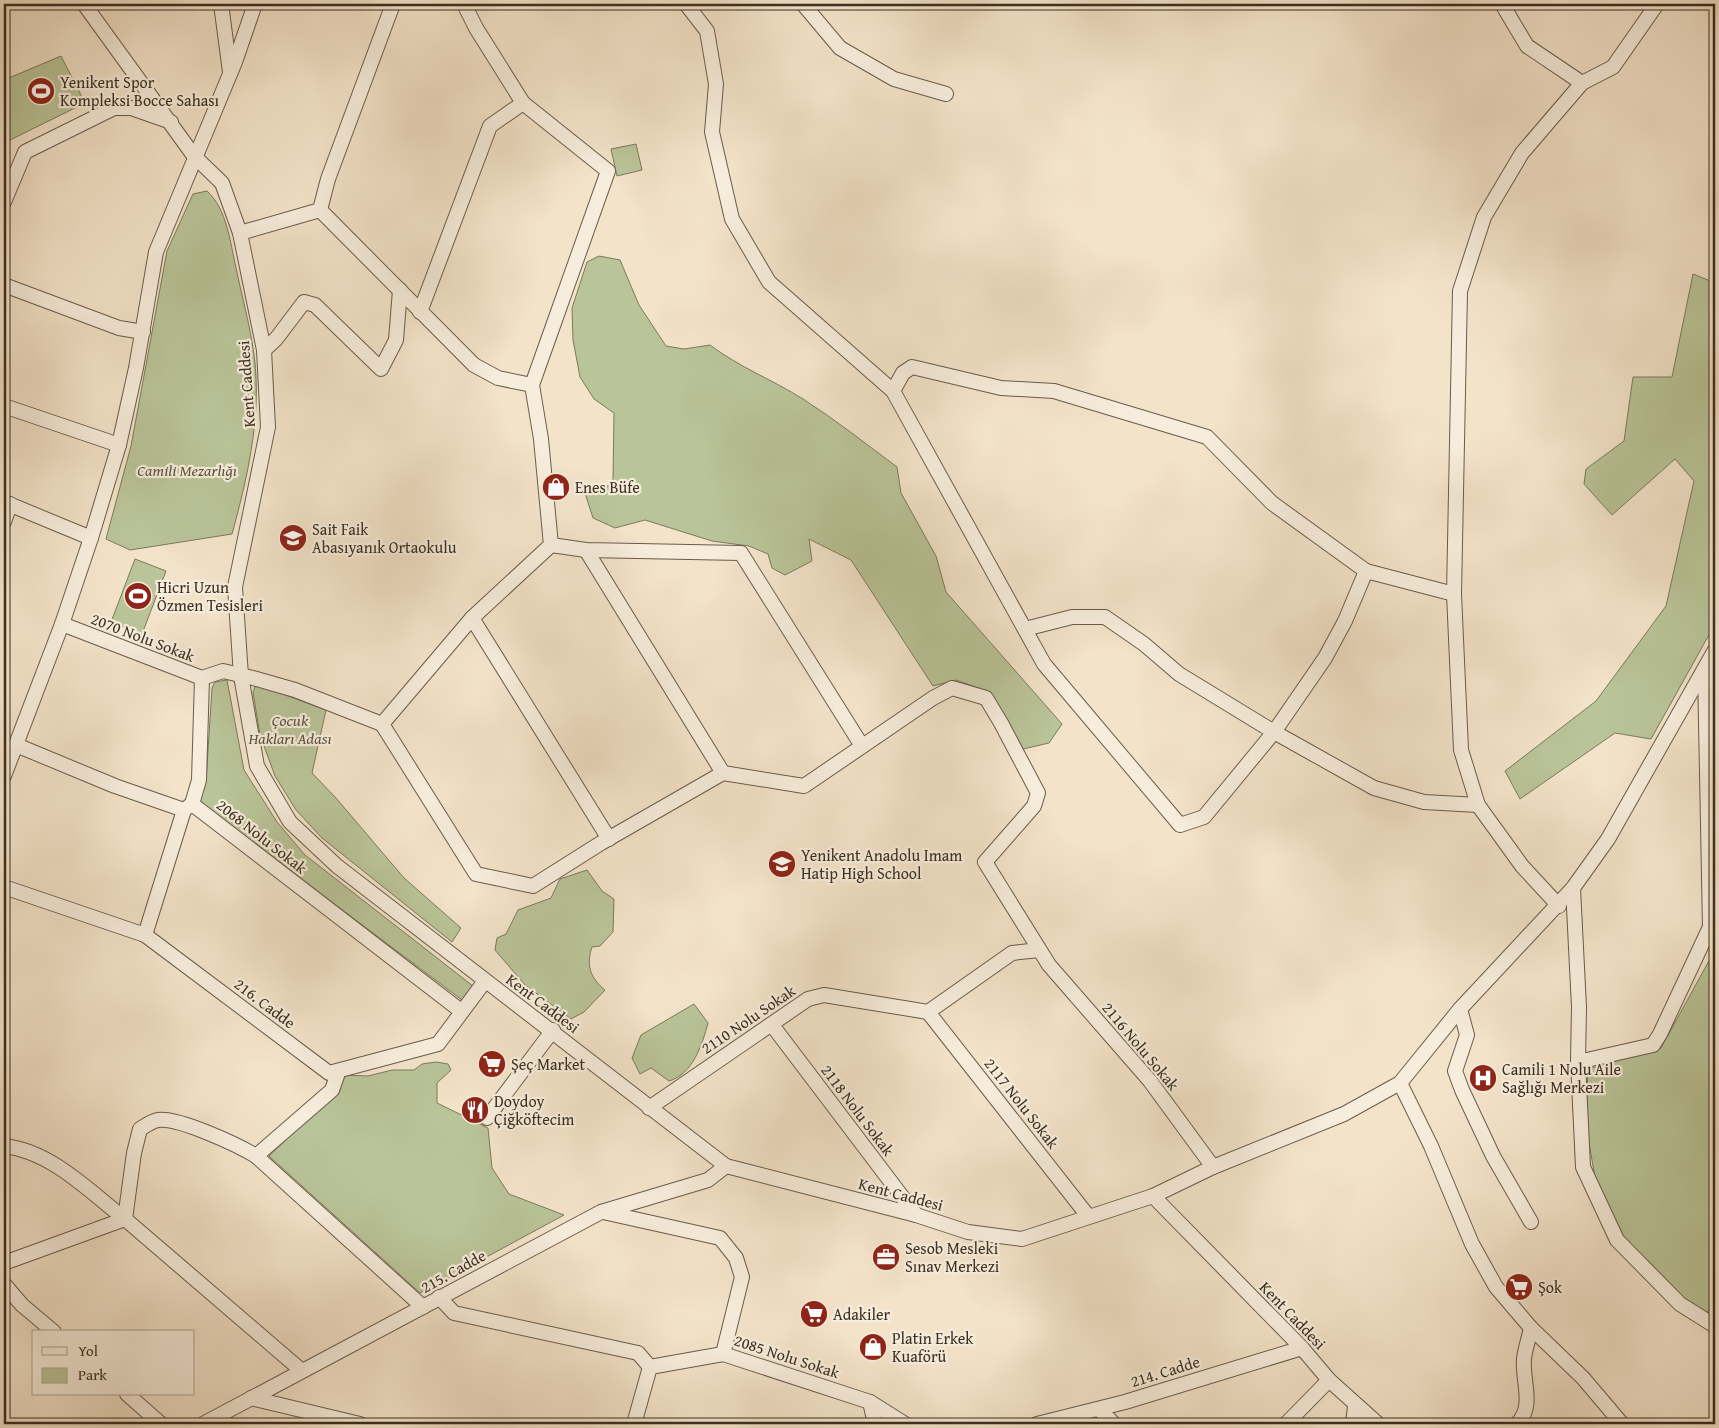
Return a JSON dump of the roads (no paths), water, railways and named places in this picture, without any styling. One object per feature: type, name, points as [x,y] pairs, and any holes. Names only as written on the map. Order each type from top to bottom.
[{"type":"street","name":"Kent Caddesi","points":[[84,4],[194,156],[222,183],[240,233],[264,350],[268,427],[234,586],[241,676],[257,766],[290,822],[337,866],[485,981],[553,1030],[649,1108],[726,1166],[916,1215],[968,1232],[1022,1238],[1153,1196],[1302,1348],[1330,1380],[1356,1406],[1378,1424]]},
{"type":"street","points":[[221,4],[230,73]]},
{"type":"street","points":[[4,776],[62,624],[92,538],[119,445],[143,332],[156,252],[194,156],[230,73],[255,4]]},
{"type":"street","points":[[320,210],[328,180],[393,4]]},
{"type":"street","points":[[464,4],[476,28],[523,104],[608,171],[532,385],[541,439],[551,546]]},
{"type":"street","points":[[686,4],[707,31],[716,84],[712,132],[732,218],[769,282],[893,391],[1044,664],[1180,825],[1204,817],[1274,732],[1329,651],[1345,621],[1366,571]]},
{"type":"street","points":[[803,4],[840,48],[894,79],[946,94]]},
{"type":"street","points":[[1502,4],[1527,46],[1582,83]]},
{"type":"street","points":[[1559,906],[1522,866],[1478,804],[1461,750],[1454,594],[1460,291],[1489,209],[1522,153],[1582,83],[1613,67],[1657,4]]},
{"type":"street","points":[[420,312],[490,126],[523,104]]},
{"type":"street","points":[[4,202],[25,152],[114,108],[131,108],[171,122]]},
{"type":"street","points":[[240,233],[320,210]]},
{"type":"street","points":[[320,210],[474,365],[498,378],[532,385]]},
{"type":"street","points":[[4,285],[119,328],[143,332]]},
{"type":"street","points":[[264,350],[276,339],[304,302],[315,305],[381,369],[396,340],[400,290]]},
{"type":"street","points":[[893,391],[903,373],[912,367],[1001,388],[1054,391],[1207,437],[1272,503],[1366,571],[1454,594]]},
{"type":"street","points":[[4,406],[119,445]]},
{"type":"street","points":[[4,522],[7,503],[92,538]]},
{"type":"street","points":[[551,546],[586,550],[741,552],[862,746],[804,786],[723,773],[609,839],[533,886],[476,874],[382,724],[472,618],[551,546]]},
{"type":"street","points":[[586,550],[723,773]]},
{"type":"street","points":[[1025,629],[1072,617],[1105,617],[1144,644],[1179,674],[1274,732],[1374,788],[1424,802],[1478,804]]},
{"type":"street","points":[[472,618],[609,839]]},
{"type":"street","name":"2070 Nolu Sokak","points":[[62,624],[202,678],[223,671],[295,690],[382,724]]},
{"type":"street","points":[[1153,1196],[1213,1167],[1344,1114],[1400,1082],[1460,1009],[1559,906],[1573,888],[1608,839],[1715,650]]},
{"type":"street","points":[[1578,1062],[1652,1045],[1660,1034],[1713,927],[1705,669]]},
{"type":"street","points":[[145,935],[188,807],[199,780],[202,678]]},
{"type":"street","name":"2116 Nolu Sokak","points":[[862,746],[933,698],[952,688],[986,698],[1002,723],[1038,793],[1034,806],[985,862],[1049,965],[1150,1081],[1213,1167]]},
{"type":"street","name":"2068 Nolu Sokak","points":[[16,745],[115,786],[188,807],[461,1011]]},
{"type":"street","name":"216. Cadde","points":[[4,887],[145,935],[330,1073],[338,1073]]},
{"type":"street","points":[[1573,888],[1579,1006],[1578,1062],[1583,1167],[1617,1240],[1680,1304],[1715,1326]]},
{"type":"street","points":[[928,1012],[1012,953],[1039,950]]},
{"type":"street","points":[[256,1156],[332,1090],[338,1073],[438,1044],[485,981]]},
{"type":"street","name":"2110 Nolu Sokak","points":[[649,1108],[808,999],[824,994],[928,1012]]},
{"type":"street","points":[[1460,1009],[1467,1035],[1455,1071],[1493,1156],[1531,1222]]},
{"type":"street","name":"2117 Nolu Sokak","points":[[928,1012],[1088,1216]]},
{"type":"street","name":"2118 Nolu Sokak","points":[[772,1025],[916,1215]]},
{"type":"street","points":[[487,1118],[553,1030]]},
{"type":"street","points":[[1400,1082],[1431,1146],[1472,1244],[1496,1287],[1531,1328],[1582,1378],[1622,1424]]},
{"type":"street","points":[[125,1219],[134,1153],[140,1129],[158,1120],[180,1123],[238,1145],[256,1156],[423,1307]]},
{"type":"street","points":[[4,1146],[22,1148],[61,1169],[125,1219],[302,1371]]},
{"type":"street","name":"215. Cadde","points":[[203,1424],[600,1212],[708,1180],[726,1166]]},
{"type":"street","points":[[600,1212],[720,1238],[736,1258],[742,1277],[723,1354]]},
{"type":"street","points":[[4,1263],[125,1219]]},
{"type":"street","points":[[4,1284],[22,1306],[52,1330]]},
{"type":"street","points":[[439,1297],[454,1313],[638,1353],[650,1367],[634,1424]]},
{"type":"street","points":[[1517,1424],[1522,1419],[1527,1403],[1524,1360],[1531,1328]]},
{"type":"street","name":"214. Cadde","points":[[1037,1424],[1099,1409],[1302,1348]]},
{"type":"street","name":"2085 Nolu Sokak","points":[[650,1367],[723,1354],[870,1402],[905,1424]]},
{"type":"street","points":[[1286,1424],[1330,1380]]},
{"type":"street","points":[[129,1396],[161,1424]]},
{"type":"street","points":[[251,1398],[360,1424]]},
{"type":"street","points":[[870,1402],[876,1424]]},
{"type":"street","points":[[1353,1424],[1356,1406]]},
{"type":"street","points":[[1099,1409],[1114,1424]]},
{"type":"place","name":"Yenikent Spor Kompleksi Bocce Sahası","points":[[41,91]]},
{"type":"place","name":"Enes Büfe","points":[[556,487]]},
{"type":"place","name":"Sait Faik Abasıyanık Ortaokulu","points":[[293,538]]},
{"type":"place","name":"Hicri Uzun Özmen Tesisleri","points":[[138,596]]},
{"type":"place","name":"Yenikent Anadolu Imam Hatip High School","points":[[782,864]]},
{"type":"place","name":"Şeç Market","points":[[492,1064]]},
{"type":"place","name":"Camili 1 Nolu Aile Sağlığı Merkezi","points":[[1483,1078]]},
{"type":"place","name":"Doydoy Çiğköftecim","points":[[475,1110]]},
{"type":"place","name":"Sesob Mesleki Sınav Merkezi","points":[[886,1257]]},
{"type":"place","name":"Şok","points":[[1519,1287]]},
{"type":"place","name":"Adakiler","points":[[814,1314]]},
{"type":"place","name":"Platin Erkek Kuaförü","points":[[873,1347]]},
{"type":"park label","name":"Camili Mezarlığı","points":[[187,470]]},
{"type":"park label","name":"Çocuk Hakları Adası","points":[[290,729]]}]
